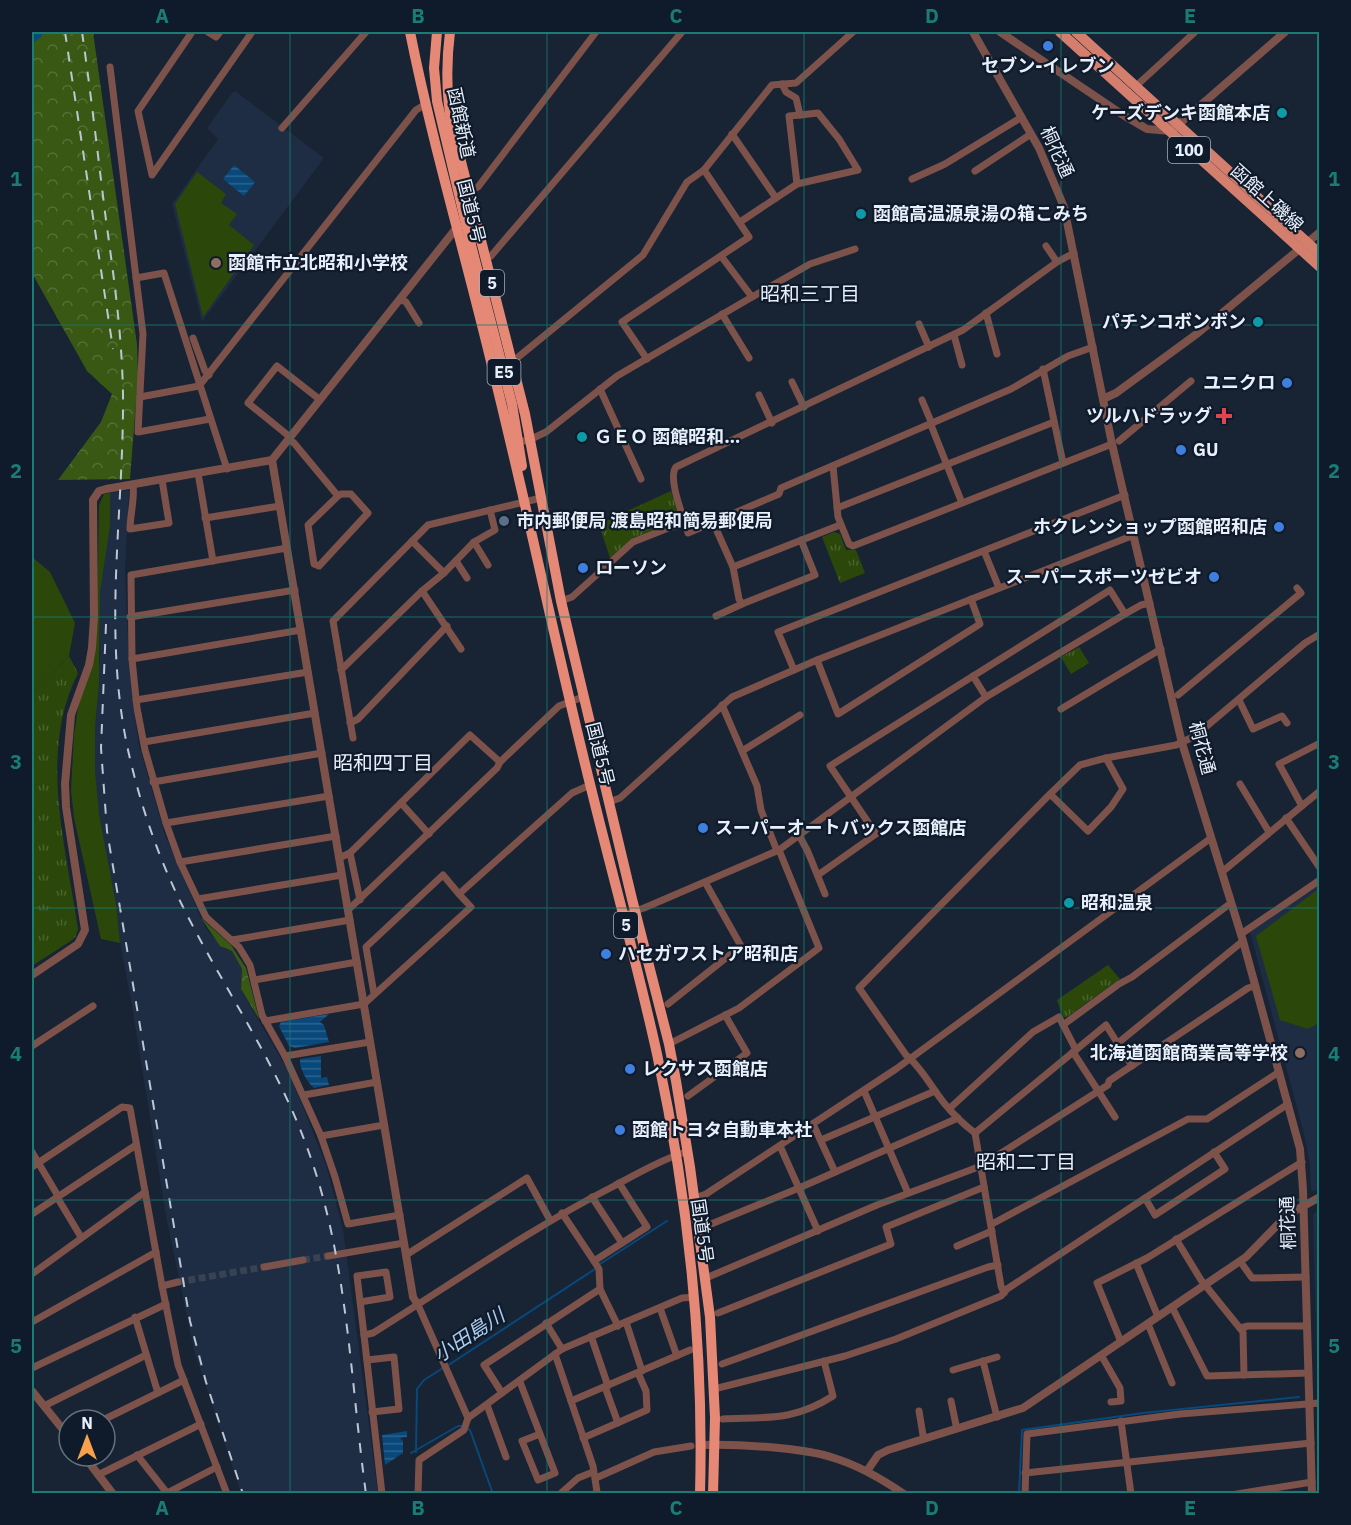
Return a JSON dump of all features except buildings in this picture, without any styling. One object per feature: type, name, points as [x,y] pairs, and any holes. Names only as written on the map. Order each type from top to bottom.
[{"type":"highway","name":"国道5号","points":[[410,32],[458,226],[502,363]]},
{"type":"highway","points":[[413,43],[415,36],[420,32]]},
{"type":"highway","name":"国道5号","points":[[435,32],[441,43],[446,69]]},
{"type":"highway","name":"函館新道","points":[[435,32],[434,68],[437,101],[471,244],[524,441],[524,502]]},
{"type":"highway","name":"国道5号","points":[[450,32],[446,91],[452,126],[469,192],[502,363],[524,502],[590,785],[657,1056],[675,1155],[695,1297],[696,1446],[700,1494]]},
{"type":"highway","name":"国道5号","points":[[524,441],[540,498],[583,697],[669,1044],[688,1151],[706,1278],[714,1389],[713,1494]]},
{"type":"main road","name":"函館上磯線","points":[[1060,32],[1174,128],[1302,245],[1320,267]]},
{"type":"main road","name":"函館上磯線","points":[[1076,32],[1136,86],[1174,128]]},
{"type":"main road","name":"函館上磯線","points":[[1302,245],[1320,254]]},
{"type":"street","points":[[192,32],[138,111],[152,176],[252,32]]},
{"type":"street","points":[[208,32],[216,37],[220,32]]},
{"type":"street","points":[[282,128],[366,32]]},
{"type":"street","points":[[469,192],[478,187],[596,32]]},
{"type":"street","points":[[491,256],[682,32]]},
{"type":"street","points":[[502,363],[517,358],[643,255],[687,182],[704,170],[772,85],[796,83],[853,32]]},
{"type":"street","name":"桐花通","points":[[973,32],[1031,134],[1064,207],[1104,399],[1116,442],[1125,495],[1182,743],[1242,938],[1302,1162],[1312,1494]]},
{"type":"street","points":[[1000,32],[1147,129],[1174,128],[1285,32]]},
{"type":"street","points":[[1136,86],[1195,32]]},
{"type":"street","points":[[110,67],[143,334],[138,432],[210,419]]},
{"type":"street","points":[[782,84],[786,92],[796,98],[800,115]]},
{"type":"street","points":[[140,397],[199,386],[416,110],[426,104]]},
{"type":"street","points":[[740,222],[797,184],[858,170],[839,139],[818,113],[789,116],[797,184]]},
{"type":"street","points":[[912,180],[945,164],[1022,117]]},
{"type":"street","points":[[732,134],[776,198]]},
{"type":"street","points":[[975,171],[1031,134]]},
{"type":"street","points":[[646,359],[622,322],[749,237],[704,170]]},
{"type":"street","points":[[32,975],[78,944],[85,930],[66,807],[65,784],[71,715],[89,665],[92,648],[93,500],[99,491],[272,460],[458,226]]},
{"type":"street","points":[[1104,399],[1116,393],[1198,333],[1320,232]]},
{"type":"street","points":[[1046,246],[1057,262]]},
{"type":"street","points":[[524,441],[546,432],[617,376],[722,314],[810,264],[855,249]]},
{"type":"street","points":[[1074,253],[1057,262],[954,335],[674,469],[673,482],[688,533],[779,494],[781,488],[1011,389],[1068,356],[1093,347]]},
{"type":"street","points":[[721,256],[752,297]]},
{"type":"street","points":[[136,278],[164,273],[227,468]]},
{"type":"street","points":[[400,299],[406,302],[419,323]]},
{"type":"street","points":[[986,313],[997,354]]},
{"type":"street","points":[[722,314],[749,358]]},
{"type":"street","points":[[919,324],[929,347]]},
{"type":"street","points":[[954,335],[962,365]]},
{"type":"street","points":[[193,338],[205,371],[209,375]]},
{"type":"street","points":[[319,399],[277,366],[248,403],[294,443],[338,496]]},
{"type":"street","points":[[1043,369],[1063,463]]},
{"type":"street","points":[[833,466],[840,525],[849,544],[853,546],[1116,442],[1191,381]]},
{"type":"street","points":[[792,382],[804,407]]},
{"type":"street","points":[[600,389],[640,479]]},
{"type":"street","points":[[759,395],[772,423]]},
{"type":"street","points":[[922,400],[962,503]]},
{"type":"street","points":[[837,508],[1054,422]]},
{"type":"street","points":[[272,460],[413,1297],[446,1366],[466,1424]]},
{"type":"street","points":[[198,473],[213,561]]},
{"type":"street","points":[[133,485],[130,529],[169,523],[162,480]]},
{"type":"street","points":[[351,494],[368,513],[319,566],[315,564],[308,525],[338,496],[351,494]]},
{"type":"street","points":[[794,670],[778,632],[1125,495]]},
{"type":"street","points":[[353,738],[333,621],[428,525],[540,498]]},
{"type":"street","points":[[206,518],[280,506]]},
{"type":"street","points":[[342,669],[474,542],[495,530],[490,510]]},
{"type":"street","points":[[713,522],[733,567],[738,599],[742,604]]},
{"type":"street","points":[[561,601],[572,597],[633,542],[653,533],[685,525]]},
{"type":"street","points":[[733,567],[840,525]]},
{"type":"street","points":[[609,802],[620,798],[732,696],[817,660],[1134,535]]},
{"type":"street","points":[[412,540],[444,573]]},
{"type":"street","points":[[716,616],[815,575],[801,540]]},
{"type":"street","points":[[474,542],[488,565]]},
{"type":"street","points":[[287,548],[130,575],[130,617],[136,700],[153,782],[180,862],[206,917],[239,947],[250,965],[265,1021],[304,1095],[321,1136],[348,1224],[400,1215]]},
{"type":"street","points":[[984,551],[999,588]]},
{"type":"street","points":[[456,561],[467,578]]},
{"type":"street","points":[[1178,695],[1301,593],[1297,588]]},
{"type":"street","points":[[130,617],[294,590]]},
{"type":"street","points":[[818,875],[876,834],[830,766],[1110,590],[1125,614]]},
{"type":"street","points":[[422,591],[461,649]]},
{"type":"street","points":[[817,660],[838,714],[980,624],[971,599]]},
{"type":"street","points":[[623,915],[635,912],[778,850],[986,697],[1125,614],[1149,603]]},
{"type":"street","points":[[350,723],[358,719],[447,626]]},
{"type":"street","points":[[132,658],[301,630]]},
{"type":"street","points":[[1004,1293],[975,1133],[958,1118],[910,1058],[859,988],[1080,765],[1182,743],[1195,736],[1305,643],[1320,634]]},
{"type":"street","points":[[1060,709],[1161,650]]},
{"type":"street","points":[[136,700],[308,672]]},
{"type":"street","points":[[973,676],[986,697]]},
{"type":"street","points":[[348,910],[559,706],[583,697]]},
{"type":"street","points":[[1239,700],[1253,729],[1282,716],[1287,723]]},
{"type":"street","points":[[669,1044],[760,994],[819,948],[761,810],[757,786],[722,705]]},
{"type":"street","points":[[144,742],[315,713]]},
{"type":"street","points":[[742,751],[800,715]]},
{"type":"street","points":[[339,858],[350,853],[470,735],[500,762]]},
{"type":"street","points":[[1302,806],[1279,764],[1320,743]]},
{"type":"street","points":[[153,782],[322,753]]},
{"type":"street","points":[[1050,794],[1088,831],[1111,807],[1123,789],[1106,758]]},
{"type":"street","points":[[1240,784],[1269,832]]},
{"type":"street","points":[[459,894],[572,793],[590,785]]},
{"type":"street","points":[[1222,872],[1320,791]]},
{"type":"street","points":[[166,823],[329,796]]},
{"type":"street","points":[[401,803],[429,834]]},
{"type":"street","points":[[1286,818],[1320,868]]},
{"type":"street","points":[[799,835],[825,894]]},
{"type":"street","points":[[180,862],[336,836]]},
{"type":"street","points":[[682,1203],[706,1194],[864,1090],[1211,838]]},
{"type":"street","points":[[350,853],[360,900]]},
{"type":"street","points":[[198,899],[342,875]]},
{"type":"street","points":[[254,980],[357,958],[443,875],[471,907],[364,1004],[265,1021]]},
{"type":"street","points":[[1118,1043],[1242,938],[1320,880]]},
{"type":"street","points":[[668,1004],[741,946],[705,882]]},
{"type":"street","points":[[1063,1025],[1231,903]]},
{"type":"street","points":[[232,940],[350,920]]},
{"type":"street","points":[[366,947],[374,994]]},
{"type":"street","points":[[706,1278],[908,1193],[981,1166],[1248,988],[1255,986]]},
{"type":"street","points":[[32,1046],[93,1006]]},
{"type":"street","points":[[688,1096],[747,1053],[725,1015]]},
{"type":"street","points":[[950,1108],[1033,1032],[1059,1017],[1075,1051],[1115,1117]]},
{"type":"street","points":[[975,1133],[1106,1025],[1132,1066]]},
{"type":"street","points":[[285,1056],[370,1041]]},
{"type":"street","points":[[957,1246],[1188,1119],[1208,1119],[1279,1072]]},
{"type":"street","points":[[304,1095],[377,1082]]},
{"type":"street","points":[[864,1090],[908,1193]]},
{"type":"street","points":[[821,1140],[936,1090]]},
{"type":"street","points":[[714,1389],[824,1361],[896,1339],[1001,1296],[1287,1104]]},
{"type":"street","points":[[35,1165],[122,1107],[130,1108],[175,1350],[227,1494]]},
{"type":"street","points":[[699,1229],[958,1118]]},
{"type":"street","points":[[813,1124],[835,1172]]},
{"type":"street","points":[[321,1136],[384,1125]]},
{"type":"street","points":[[32,1214],[136,1144]]},
{"type":"street","points":[[780,1146],[818,1231]]},
{"type":"street","points":[[364,1335],[373,1333],[562,1213],[666,1158],[688,1151]]},
{"type":"street","points":[[32,1152],[35,1165],[81,1237]]},
{"type":"street","points":[[1144,1198],[1155,1215],[1225,1169],[1214,1152]]},
{"type":"street","points":[[1121,1342],[1097,1283],[1136,1263],[1302,1162]]},
{"type":"street","points":[[406,1255],[527,1178],[550,1220]]},
{"type":"street","points":[[594,1261],[647,1227],[619,1183]]},
{"type":"street","points":[[718,1313],[891,1244],[886,1227],[984,1187]]},
{"type":"street","points":[[32,1274],[145,1192]]},
{"type":"street","points":[[592,1197],[622,1243]]},
{"type":"street","points":[[867,1471],[878,1455],[888,1450],[1023,1408],[1246,1257],[1287,1215],[1320,1197]]},
{"type":"street","points":[[562,1213],[599,1269],[600,1289],[618,1326]]},
{"type":"street","points":[[1176,1239],[1206,1285],[1243,1332],[1244,1375]]},
{"type":"street","points":[[328,1256],[404,1243]]},
{"type":"street","points":[[32,1322],[156,1252]]},
{"type":"street","points":[[264,1267],[303,1260]]},
{"type":"street","points":[[1240,1261],[1252,1278],[1306,1277]]},
{"type":"street","points":[[1136,1263],[1158,1317]]},
{"type":"street","points":[[722,1364],[998,1265]]},
{"type":"street","points":[[360,1302],[390,1298],[386,1272],[357,1276],[382,1494]]},
{"type":"street","points":[[162,1286],[178,1282]]},
{"type":"street","points":[[502,1394],[484,1365],[600,1289]]},
{"type":"street","points":[[418,1494],[419,1460],[562,1349],[682,1298],[695,1297]]},
{"type":"street","points":[[32,1368],[166,1304]]},
{"type":"street","points":[[1172,1307],[1207,1376],[1308,1373]]},
{"type":"street","points":[[660,1308],[676,1356]]},
{"type":"street","points":[[135,1317],[159,1393]]},
{"type":"street","points":[[584,1438],[647,1410],[646,1390],[626,1322]]},
{"type":"street","points":[[546,1323],[562,1349]]},
{"type":"street","points":[[1149,1324],[1172,1383]]},
{"type":"street","points":[[1240,1328],[1307,1326]]},
{"type":"street","points":[[591,1336],[618,1423]]},
{"type":"street","points":[[571,1401],[690,1350]]},
{"type":"street","points":[[555,1354],[595,1475],[597,1492],[594,1494]]},
{"type":"street","points":[[44,1406],[146,1355]]},
{"type":"street","points":[[1101,1355],[1120,1388],[1121,1401],[1111,1402]]},
{"type":"street","points":[[367,1360],[394,1357],[399,1409],[372,1412]]},
{"type":"street","points":[[953,1370],[997,1357]]},
{"type":"street","points":[[723,1419],[786,1416],[813,1408],[833,1396],[824,1361]]},
{"type":"street","points":[[983,1361],[997,1417]]},
{"type":"street","points":[[117,1413],[184,1380]]},
{"type":"street","points":[[520,1382],[540,1434],[555,1473],[538,1480],[522,1441],[540,1434]]},
{"type":"street","points":[[32,1390],[57,1422]]},
{"type":"street","points":[[951,1401],[956,1425]]},
{"type":"street","points":[[1025,1494],[1027,1434],[1122,1421],[1320,1403]]},
{"type":"street","points":[[487,1405],[506,1457]]},
{"type":"street","points":[[919,1411],[923,1435]]},
{"type":"street","points":[[1122,1421],[1131,1494]]},
{"type":"street","points":[[99,1475],[201,1424]]},
{"type":"street","points":[[1025,1473],[1311,1443]]},
{"type":"street","points":[[560,1494],[578,1478],[595,1475],[654,1452],[714,1445],[800,1450],[832,1457],[867,1471],[904,1494]]},
{"type":"street","points":[[137,1455],[167,1493],[217,1467]]},
{"type":"street","points":[[93,1468],[113,1494]]},
{"type":"street","points":[[1237,1494],[1312,1482]]},
{"type":"shaded area","name":"函館市立北昭和小学校","points":[[235,91],[324,158],[202,322],[172,204],[218,139],[207,128]]},
{"type":"shaded area","points":[[129,490],[125,571],[133,706],[139,745],[165,835],[201,918],[207,930],[226,950],[232,950],[242,969],[241,990],[290,1074],[326,1165],[343,1229],[378,1493],[241,1493],[194,1350],[166,1216],[131,1000],[88,775],[88,708],[100,662],[100,592],[110,493]]},
{"type":"shaded area","name":"北海道函館商業高等学校","points":[[1316,887],[1319,888],[1320,1189],[1313,1191],[1311,1190],[1310,1165],[1304,1134],[1250,932]]},
{"type":"shaded area","points":[[1319,1208],[1320,1369],[1317,1369],[1313,1215]]},
{"type":"green space","points":[[32,32],[93,32],[137,344],[138,377],[130,479],[58,480],[101,422],[112,394],[87,371],[32,273]]},
{"type":"green space","points":[[197,172],[226,194],[221,203],[237,214],[229,225],[254,245],[203,317],[175,204]]},
{"type":"green space","points":[[671,491],[680,521],[633,538],[610,558],[599,524]]},
{"type":"green space","points":[[110,493],[110,525],[100,592],[95,771],[99,814],[116,905],[120,943],[101,939],[74,818],[71,790],[78,708],[97,622],[99,505],[104,494]]},
{"type":"green space","points":[[834,532],[840,534],[846,550],[856,550],[865,573],[840,583],[822,537]]},
{"type":"green space","points":[[32,557],[50,572],[75,623],[69,656],[32,692]]},
{"type":"green space","points":[[1079,647],[1089,663],[1071,674],[1061,657]]},
{"type":"green space","points":[[69,656],[78,673],[66,704],[59,735],[58,800],[78,929],[72,940],[32,966],[32,692]]},
{"type":"green space","points":[[1320,890],[1319,1023],[1308,1029],[1280,1020],[1256,936]]},
{"type":"green space","points":[[201,918],[231,945],[246,968],[259,1019],[241,989],[242,969],[232,951],[220,946]]},
{"type":"green space","points":[[1108,965],[1120,979],[1067,1017],[1063,1017],[1057,1000]]},
{"type":"water","points":[[234,165],[255,182],[244,196],[223,179]]},
{"type":"water","points":[[329,1014],[320,1022],[324,1025],[329,1042],[295,1048],[289,1046],[279,1026],[281,1022]]},
{"type":"water","points":[[321,1056],[321,1078],[327,1077],[329,1085],[314,1088],[304,1075],[300,1059]]},
{"type":"water","points":[[407,1431],[407,1437],[400,1438],[403,1441],[403,1453],[385,1465],[382,1435]]},
{"type":"waterway","points":[[32,35],[36,32]]},
{"type":"waterway","name":"小田島川","points":[[600,1264],[667,1221]]},
{"type":"waterway","name":"小田島川","points":[[447,1366],[595,1269]]},
{"type":"waterway","name":"小田島川","points":[[416,1452],[417,1389],[424,1380],[443,1368]]},
{"type":"waterway","points":[[1019,1494],[1022,1430],[1143,1413],[1299,1397]]},
{"type":"waterway","points":[[411,1453],[458,1426],[463,1426],[470,1430],[493,1494]]},
{"type":"tunnel","points":[[303,1260],[328,1256]]},
{"type":"tunnel","points":[[178,1282],[264,1267]]},
{"type":"railway","points":[[65,32],[113,349]]},
{"type":"railway","points":[[82,32],[115,285],[121,350],[122,439],[115,616],[120,705],[128,750],[138,790],[158,850],[183,907],[266,1057],[308,1150],[332,1234],[340,1277],[366,1494]]},
{"type":"railway","points":[[106,624],[101,748],[107,831],[190,1321],[206,1382],[243,1494]]},
{"type":"place","name":"セブン-イレブン","points":[[1048,46]]},
{"type":"place","name":"ケーズデンキ函館本店","points":[[1282,113]]},
{"type":"place","name":"函館高温源泉湯の箱こみち","points":[[861,214]]},
{"type":"place","name":"函館市立北昭和小学校","points":[[216,263]]},
{"type":"place","name":"パチンコボンボン","points":[[1258,322]]},
{"type":"place","name":"ユニクロ","points":[[1287,383]]},
{"type":"place","name":"ツルハドラッグ","points":[[1224,416]]},
{"type":"place","name":"ＧＥＯ 函館昭和…","points":[[582,437]]},
{"type":"place","name":"GU","points":[[1181,450]]},
{"type":"place","name":"市内郵便局 渡島昭和簡易郵便局","points":[[504,521]]},
{"type":"place","name":"ホクレンショップ函館昭和店","points":[[1279,527]]},
{"type":"place","name":"ローソン","points":[[583,568]]},
{"type":"place","name":"スーパースポーツゼビオ","points":[[1214,577]]},
{"type":"place","name":"スーパーオートバックス函館店","points":[[703,828]]},
{"type":"place","name":"昭和温泉","points":[[1069,903]]},
{"type":"place","name":"ハセガワストア昭和店","points":[[606,954]]},
{"type":"place","name":"北海道函館商業高等学校","points":[[1300,1053]]},
{"type":"place","name":"レクサス函館店","points":[[630,1069]]},
{"type":"place","name":"函館トヨタ自動車本社","points":[[620,1130]]},
{"type":"district","name":"昭和三丁目","points":[[810,294]]},
{"type":"district","name":"昭和四丁目","points":[[383,763]]},
{"type":"district","name":"昭和二丁目","points":[[1026,1162]]}]
